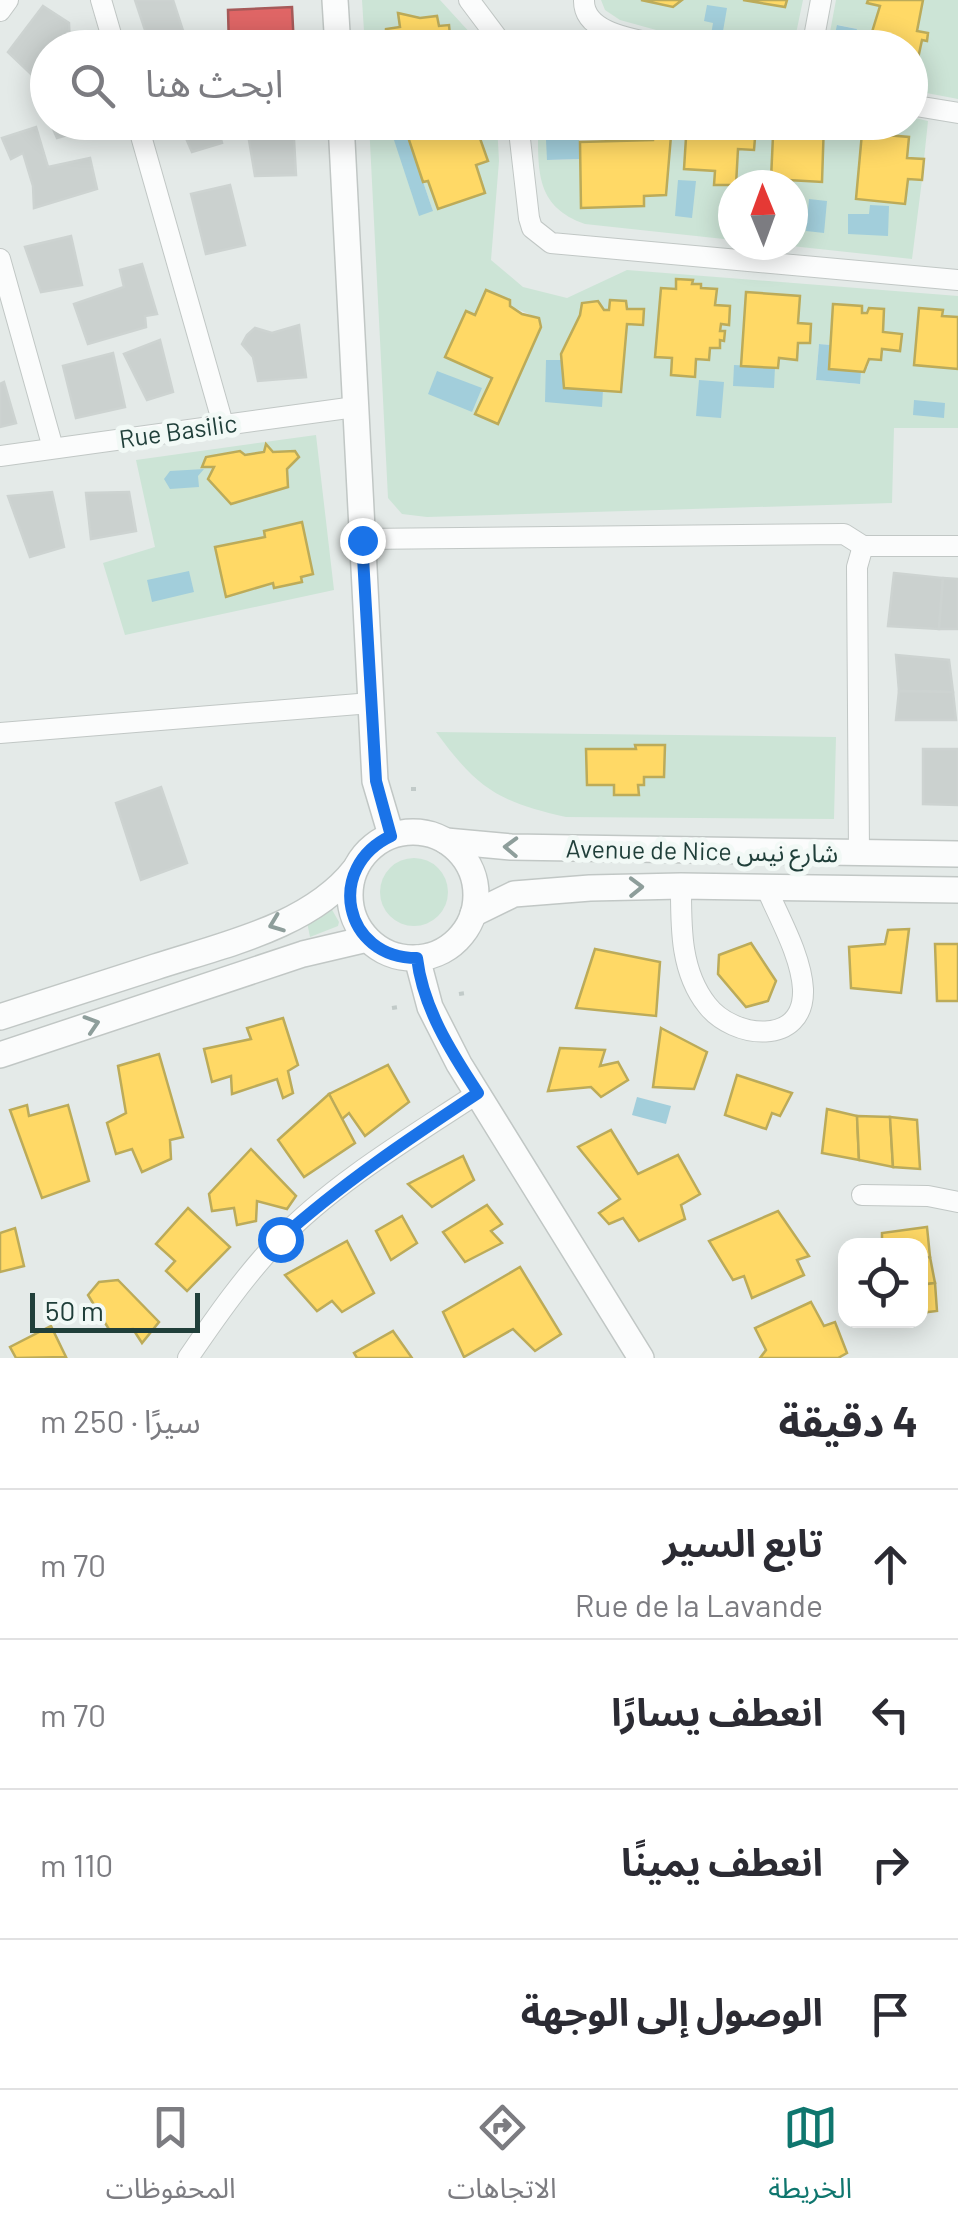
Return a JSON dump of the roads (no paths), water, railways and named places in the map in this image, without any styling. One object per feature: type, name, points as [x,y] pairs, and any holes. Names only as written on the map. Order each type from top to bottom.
[{"type":"street","points":[[0,11],[8,0]]},
{"type":"street","points":[[102,0],[110,30]]},
{"type":"street","points":[[335,0],[337,30]]},
{"type":"street","points":[[469,0],[492,30]]},
{"type":"street","points":[[584,0],[583,11],[593,25],[610,30]]},
{"type":"street","points":[[815,30],[821,0]]},
{"type":"street","points":[[928,107],[958,112]]},
{"type":"street","points":[[141,140],[223,424]]},
{"type":"street","points":[[342,140],[376,788],[391,836]]},
{"type":"street","points":[[520,140],[529,218],[532,228],[551,244],[958,280]]},
{"type":"street","points":[[0,259],[54,448]]},
{"type":"street","name":"Rue Basilic","points":[[0,456],[355,407]]},
{"type":"street","points":[[362,540],[844,534],[863,546],[958,546]]},
{"type":"street","points":[[859,853],[857,567],[863,546]]},
{"type":"street","points":[[0,733],[371,703]]},
{"type":"street","points":[[0,1017],[294,917],[332,894],[369,848],[391,836],[414,831],[446,841],[464,857],[474,878],[474,914],[454,944],[432,955],[417,958],[385,952],[367,939],[350,906],[354,869]]},
{"type":"street","name":"Avenue de Nice شارع نيس","points":[[446,841],[511,847],[958,854]]},
{"type":"street","points":[[681,886],[687,964],[708,1007],[738,1028],[776,1032],[799,1013],[803,992],[799,968],[766,887]]},
{"type":"street","name":"Avenue de Nice شارع نيس","points":[[474,914],[514,894],[681,886],[958,890]]},
{"type":"street","points":[[0,1055],[304,954],[367,939]]},
{"type":"street","points":[[417,958],[430,1008],[459,1064],[641,1358]]},
{"type":"street","points":[[188,1358],[246,1276],[280,1239],[404,1142],[478,1093]]},
{"type":"street","points":[[862,1195],[928,1196],[958,1202]]},
{"type":"water","points":[[707,5],[727,8],[723,30],[712,30],[713,23],[704,21]]},
{"type":"water","points":[[837,25],[857,29],[857,30],[836,30]]},
{"type":"water","points":[[394,140],[409,140],[433,211],[419,216]]},
{"type":"water","points":[[546,140],[579,140],[580,159],[547,160]]},
{"type":"water","points":[[678,180],[696,181],[692,218],[675,216]]},
{"type":"water","points":[[809,199],[827,201],[824,233],[808,231]]},
{"type":"water","points":[[870,205],[889,206],[888,236],[848,234],[848,214],[869,214]]},
{"type":"water","points":[[819,344],[831,345],[829,369],[861,372],[860,384],[816,380]]},
{"type":"water","points":[[546,360],[561,360],[565,388],[603,391],[602,407],[545,402]]},
{"type":"water","points":[[734,365],[775,367],[774,388],[733,386]]},
{"type":"water","points":[[437,371],[482,388],[472,412],[428,394]]},
{"type":"water","points":[[699,380],[724,382],[721,418],[696,416]]},
{"type":"water","points":[[914,400],[945,403],[944,418],[913,415]]},
{"type":"water","points":[[204,469],[198,476],[199,487],[170,489],[164,479],[170,471]]},
{"type":"water","points":[[189,571],[194,592],[152,602],[147,580]]},
{"type":"water","points":[[637,1097],[671,1106],[666,1124],[632,1115]]}]
